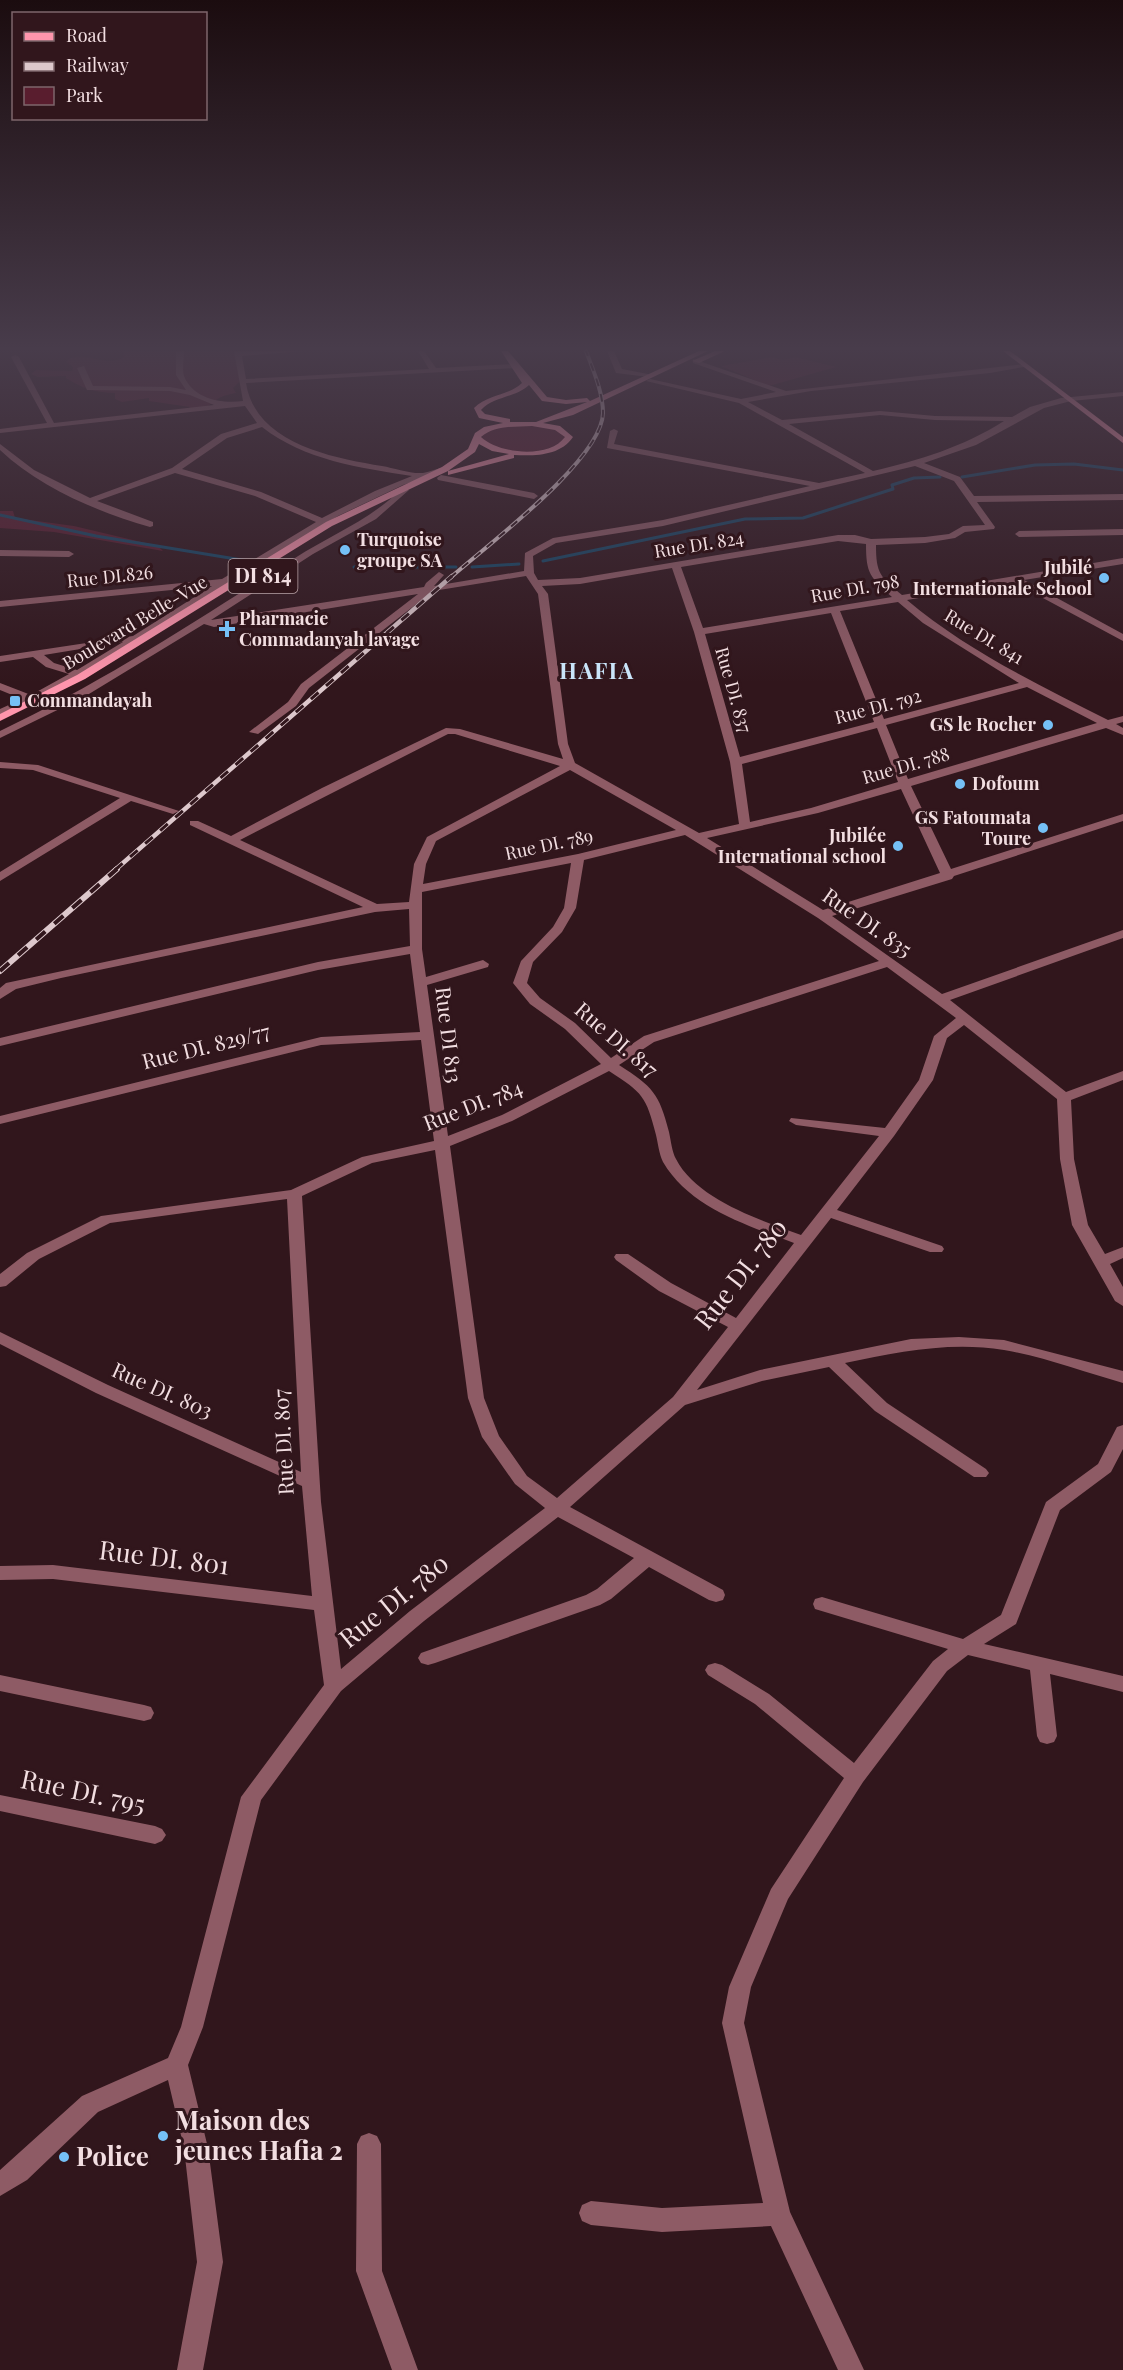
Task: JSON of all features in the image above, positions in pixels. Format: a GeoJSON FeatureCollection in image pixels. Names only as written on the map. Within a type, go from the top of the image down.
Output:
{"type":"FeatureCollection","features":[{"type":"Feature","properties":{"kind":"main road","name":"Boulevard Belle-Vue"},"geometry":{"type":"LineString","coordinates":[[0,718],[81,677],[329,524],[443,474],[458,462]]}},
{"type":"Feature","properties":{"kind":"main road","name":"Boulevard Belle-Vue"},"geometry":{"type":"LineString","coordinates":[[0,729],[93,681],[405,490],[443,474],[488,462]]}},
{"type":"Feature","properties":{"kind":"street"},"geometry":{"type":"LineString","coordinates":[[17,462],[91,500],[150,525]]}},
{"type":"Feature","properties":{"kind":"street"},"geometry":{"type":"LineString","coordinates":[[91,500],[175,470],[187,462]]}},
{"type":"Feature","properties":{"kind":"street"},"geometry":{"type":"LineString","coordinates":[[355,462],[421,475]]}},
{"type":"Feature","properties":{"kind":"street"},"geometry":{"type":"LineString","coordinates":[[695,462],[822,485]]}},
{"type":"Feature","properties":{"kind":"street"},"geometry":{"type":"LineString","coordinates":[[850,462],[873,474]]}},
{"type":"Feature","properties":{"kind":"street"},"geometry":{"type":"LineString","coordinates":[[570,765],[563,744],[543,594],[529,573],[528,555],[536,548],[553,541],[663,523],[921,462]]}},
{"type":"Feature","properties":{"kind":"street"},"geometry":{"type":"LineString","coordinates":[[916,463],[957,479],[973,499],[1123,497]]}},
{"type":"Feature","properties":{"kind":"street"},"geometry":{"type":"LineString","coordinates":[[175,470],[258,494],[321,521]]}},
{"type":"Feature","properties":{"kind":"street"},"geometry":{"type":"LineString","coordinates":[[443,474],[534,496]]}},
{"type":"Feature","properties":{"kind":"street","name":"Boulevard Belle-Vue"},"geometry":{"type":"LineString","coordinates":[[0,713],[142,636],[222,582],[321,521],[421,475],[443,474]]}},
{"type":"Feature","properties":{"kind":"street","name":"Boulevard Belle-Vue"},"geometry":{"type":"LineString","coordinates":[[0,735],[74,699],[336,535],[393,504],[405,490]]}},
{"type":"Feature","properties":{"kind":"street","name":"Rue DI. 824"},"geometry":{"type":"LineString","coordinates":[[537,584],[580,581],[837,538],[868,541],[925,540],[952,536],[963,529],[991,527],[973,499]]}},
{"type":"Feature","properties":{"kind":"street"},"geometry":{"type":"LineString","coordinates":[[1019,534],[1123,532]]}},
{"type":"Feature","properties":{"kind":"street","name":"Rue DI. 841"},"geometry":{"type":"LineString","coordinates":[[868,541],[873,573],[896,598],[926,621],[1028,684],[1123,732]]}},
{"type":"Feature","properties":{"kind":"street"},"geometry":{"type":"LineString","coordinates":[[0,553],[69,554]]}},
{"type":"Feature","properties":{"kind":"street","name":"Rue DI. 798"},"geometry":{"type":"LineString","coordinates":[[699,632],[1123,561]]}},
{"type":"Feature","properties":{"kind":"street","name":"Rue DI. 837"},"geometry":{"type":"LineString","coordinates":[[676,566],[699,632],[736,762],[745,826]]}},
{"type":"Feature","properties":{"kind":"street"},"geometry":{"type":"LineString","coordinates":[[202,621],[214,624],[529,573]]}},
{"type":"Feature","properties":{"kind":"street"},"geometry":{"type":"LineString","coordinates":[[254,732],[292,704],[305,686],[429,590],[429,585],[439,575]]}},
{"type":"Feature","properties":{"kind":"street"},"geometry":{"type":"LineString","coordinates":[[1014,579],[1123,638]]}},
{"type":"Feature","properties":{"kind":"street","name":"Rue DI.826"},"geometry":{"type":"LineString","coordinates":[[0,604],[222,582]]}},
{"type":"Feature","properties":{"kind":"street"},"geometry":{"type":"LineString","coordinates":[[835,610],[905,785],[948,876]]}},
{"type":"Feature","properties":{"kind":"street"},"geometry":{"type":"LineString","coordinates":[[0,658],[142,636]]}},
{"type":"Feature","properties":{"kind":"street"},"geometry":{"type":"LineString","coordinates":[[35,653],[50,665],[76,673]]}},
{"type":"Feature","properties":{"kind":"street","name":"Rue DI. 792"},"geometry":{"type":"LineString","coordinates":[[736,762],[1028,684]]}},
{"type":"Feature","properties":{"kind":"street"},"geometry":{"type":"LineString","coordinates":[[0,686],[30,698]]}},
{"type":"Feature","properties":{"kind":"street","name":"Rue DI. 788"},"geometry":{"type":"LineString","coordinates":[[692,834],[745,826],[814,811],[1123,719]]}},
{"type":"Feature","properties":{"kind":"street","name":"Rue DI. 835"},"geometry":{"type":"LineString","coordinates":[[230,841],[446,731],[456,731],[570,765],[692,834],[822,915],[940,999],[1064,1098]]}},
{"type":"Feature","properties":{"kind":"street"},"geometry":{"type":"LineString","coordinates":[[0,765],[34,767],[173,811]]}},
{"type":"Feature","properties":{"kind":"street","name":"Rue DI 813"},"geometry":{"type":"LineString","coordinates":[[570,765],[431,839],[424,849],[420,864],[416,905],[416,949],[476,1398],[491,1437],[521,1480],[557,1508],[716,1595]]}},
{"type":"Feature","properties":{"kind":"street"},"geometry":{"type":"LineString","coordinates":[[0,877],[130,797]]}},
{"type":"Feature","properties":{"kind":"street"},"geometry":{"type":"LineString","coordinates":[[822,915],[948,876],[1123,817]]}},
{"type":"Feature","properties":{"kind":"street"},"geometry":{"type":"LineString","coordinates":[[194,823],[375,908]]}},
{"type":"Feature","properties":{"kind":"street","name":"Rue DI. 789"},"geometry":{"type":"LineString","coordinates":[[418,889],[692,834]]}},
{"type":"Feature","properties":{"kind":"street","name":"Rue DI. 817"},"geometry":{"type":"LineString","coordinates":[[578,858],[570,908],[558,929],[527,961],[520,983],[535,1001],[570,1026],[610,1065],[643,1087],[655,1104],[669,1160],[691,1187],[737,1216],[803,1241]]}},
{"type":"Feature","properties":{"kind":"street"},"geometry":{"type":"LineString","coordinates":[[0,995],[11,986],[21,983],[375,908],[416,905]]}},
{"type":"Feature","properties":{"kind":"street"},"geometry":{"type":"LineString","coordinates":[[940,999],[1123,934]]}},
{"type":"Feature","properties":{"kind":"street"},"geometry":{"type":"LineString","coordinates":[[0,1042],[318,966],[416,949]]}},
{"type":"Feature","properties":{"kind":"street","name":"Rue DI. 784"},"geometry":{"type":"LineString","coordinates":[[0,1282],[33,1256],[106,1219],[294,1194],[367,1160],[442,1144],[507,1118],[610,1065],[649,1040],[887,963]]}},
{"type":"Feature","properties":{"kind":"street"},"geometry":{"type":"LineString","coordinates":[[420,983],[483,964]]}},
{"type":"Feature","properties":{"kind":"street","name":"Rue DI. 780"},"geometry":{"type":"LineString","coordinates":[[176,2065],[192,2027],[251,1797],[334,1686],[417,1616],[557,1508],[679,1401],[889,1133],[927,1080],[941,1036],[963,1018]]}},
{"type":"Feature","properties":{"kind":"street","name":"Rue DI. 829/77"},"geometry":{"type":"LineString","coordinates":[[0,1120],[321,1041],[426,1036]]}},
{"type":"Feature","properties":{"kind":"street"},"geometry":{"type":"LineString","coordinates":[[1123,1075],[1064,1098],[1066,1159],[1080,1225],[1123,1301]]}},
{"type":"Feature","properties":{"kind":"street"},"geometry":{"type":"LineString","coordinates":[[796,1121],[889,1133]]}},
{"type":"Feature","properties":{"kind":"street","name":"Rue DI. 807"},"geometry":{"type":"LineString","coordinates":[[294,1194],[308,1482],[321,1604],[334,1686]]}},
{"type":"Feature","properties":{"kind":"street"},"geometry":{"type":"LineString","coordinates":[[826,1211],[936,1249]]}},
{"type":"Feature","properties":{"kind":"street"},"geometry":{"type":"LineString","coordinates":[[1101,1262],[1123,1252]]}},
{"type":"Feature","properties":{"kind":"street"},"geometry":{"type":"LineString","coordinates":[[622,1257],[665,1287],[737,1325]]}},
{"type":"Feature","properties":{"kind":"street","name":"Rue DI. 803"},"geometry":{"type":"LineString","coordinates":[[0,1337],[102,1389],[308,1482]]}},
{"type":"Feature","properties":{"kind":"street"},"geometry":{"type":"LineString","coordinates":[[679,1401],[760,1376],[911,1344],[959,1342],[1004,1345],[1123,1377]]}},
{"type":"Feature","properties":{"kind":"street"},"geometry":{"type":"LineString","coordinates":[[832,1361],[881,1407],[980,1473]]}},
{"type":"Feature","properties":{"kind":"street"},"geometry":{"type":"LineString","coordinates":[[851,2370],[778,2214],[733,2023],[740,1987],[779,1895],[856,1776],[940,1666],[965,1647],[1010,1619],[1052,1506],[1105,1468],[1123,1431]]}},
{"type":"Feature","properties":{"kind":"street"},"geometry":{"type":"LineString","coordinates":[[428,1658],[604,1594],[648,1557]]}},
{"type":"Feature","properties":{"kind":"street","name":"Rue DI. 801"},"geometry":{"type":"LineString","coordinates":[[0,1573],[53,1572],[321,1604]]}},
{"type":"Feature","properties":{"kind":"street"},"geometry":{"type":"LineString","coordinates":[[822,1604],[965,1647],[1123,1684]]}},
{"type":"Feature","properties":{"kind":"street"},"geometry":{"type":"LineString","coordinates":[[1039,1664],[1047,1736]]}},
{"type":"Feature","properties":{"kind":"street"},"geometry":{"type":"LineString","coordinates":[[715,1670],[762,1699],[856,1776]]}},
{"type":"Feature","properties":{"kind":"street"},"geometry":{"type":"LineString","coordinates":[[0,1683],[144,1713]]}},
{"type":"Feature","properties":{"kind":"street","name":"Rue DI. 795"},"geometry":{"type":"LineString","coordinates":[[0,1803],[155,1835]]}},
{"type":"Feature","properties":{"kind":"street"},"geometry":{"type":"LineString","coordinates":[[0,2184],[18,2172],[90,2104],[176,2065],[196,2148],[210,2262],[190,2370]]}},
{"type":"Feature","properties":{"kind":"street"},"geometry":{"type":"LineString","coordinates":[[369,2144],[369,2271],[405,2370]]}},
{"type":"Feature","properties":{"kind":"street"},"geometry":{"type":"LineString","coordinates":[[591,2213],[662,2220],[778,2214]]}},
{"type":"Feature","properties":{"kind":"green space"},"geometry":{"type":"Polygon","coordinates":[[[0,511],[13,511],[15,518],[74,526],[158,546],[163,551],[54,532],[0,528],[0,511]]]}},
{"type":"Feature","properties":{"kind":"waterway"},"geometry":{"type":"LineString","coordinates":[[962,477],[1035,465],[1074,464],[1123,470]]}},
{"type":"Feature","properties":{"kind":"waterway"},"geometry":{"type":"LineString","coordinates":[[543,561],[745,519],[803,518],[893,489],[892,485],[914,478],[940,477]]}},
{"type":"Feature","properties":{"kind":"waterway"},"geometry":{"type":"LineString","coordinates":[[0,515],[96,536],[248,561]]}},
{"type":"Feature","properties":{"kind":"waterway"},"geometry":{"type":"LineString","coordinates":[[472,567],[519,564]]}},
{"type":"Feature","properties":{"kind":"waterway"},"geometry":{"type":"LineString","coordinates":[[354,567],[456,567]]}},
{"type":"Feature","properties":{"kind":"railway"},"geometry":{"type":"LineString","coordinates":[[450,578],[540,501],[577,462]]}},
{"type":"Feature","properties":{"kind":"railway"},"geometry":{"type":"LineString","coordinates":[[115,870],[452,576]]}},
{"type":"Feature","properties":{"kind":"railway"},"geometry":{"type":"LineString","coordinates":[[0,971],[117,869]]}},
{"type":"Feature","properties":{"kind":"place","name":"Turquoise groupe SA"},"geometry":{"type":"Point","coordinates":[345,550]}},
{"type":"Feature","properties":{"kind":"place","name":"Jubilé Internationale School"},"geometry":{"type":"Point","coordinates":[1104,578]}},
{"type":"Feature","properties":{"kind":"place","name":"Pharmacie Commadanyah lavage"},"geometry":{"type":"Point","coordinates":[227,629]}},
{"type":"Feature","properties":{"kind":"place","name":"Commandayah"},"geometry":{"type":"Point","coordinates":[15,701]}},
{"type":"Feature","properties":{"kind":"place","name":"GS le Rocher"},"geometry":{"type":"Point","coordinates":[1048,725]}},
{"type":"Feature","properties":{"kind":"place","name":"Dofoum"},"geometry":{"type":"Point","coordinates":[960,784]}},
{"type":"Feature","properties":{"kind":"place","name":"GS Fatoumata Toure"},"geometry":{"type":"Point","coordinates":[1043,828]}},
{"type":"Feature","properties":{"kind":"place","name":"Jubilée International school"},"geometry":{"type":"Point","coordinates":[898,846]}},
{"type":"Feature","properties":{"kind":"place","name":"Maison des jeunes Hafia 2"},"geometry":{"type":"Point","coordinates":[163,2136]}},
{"type":"Feature","properties":{"kind":"place","name":"Police"},"geometry":{"type":"Point","coordinates":[64,2157]}},
{"type":"Feature","properties":{"kind":"district","name":"HAFIA"},"geometry":{"type":"Point","coordinates":[597,671]}}]}
